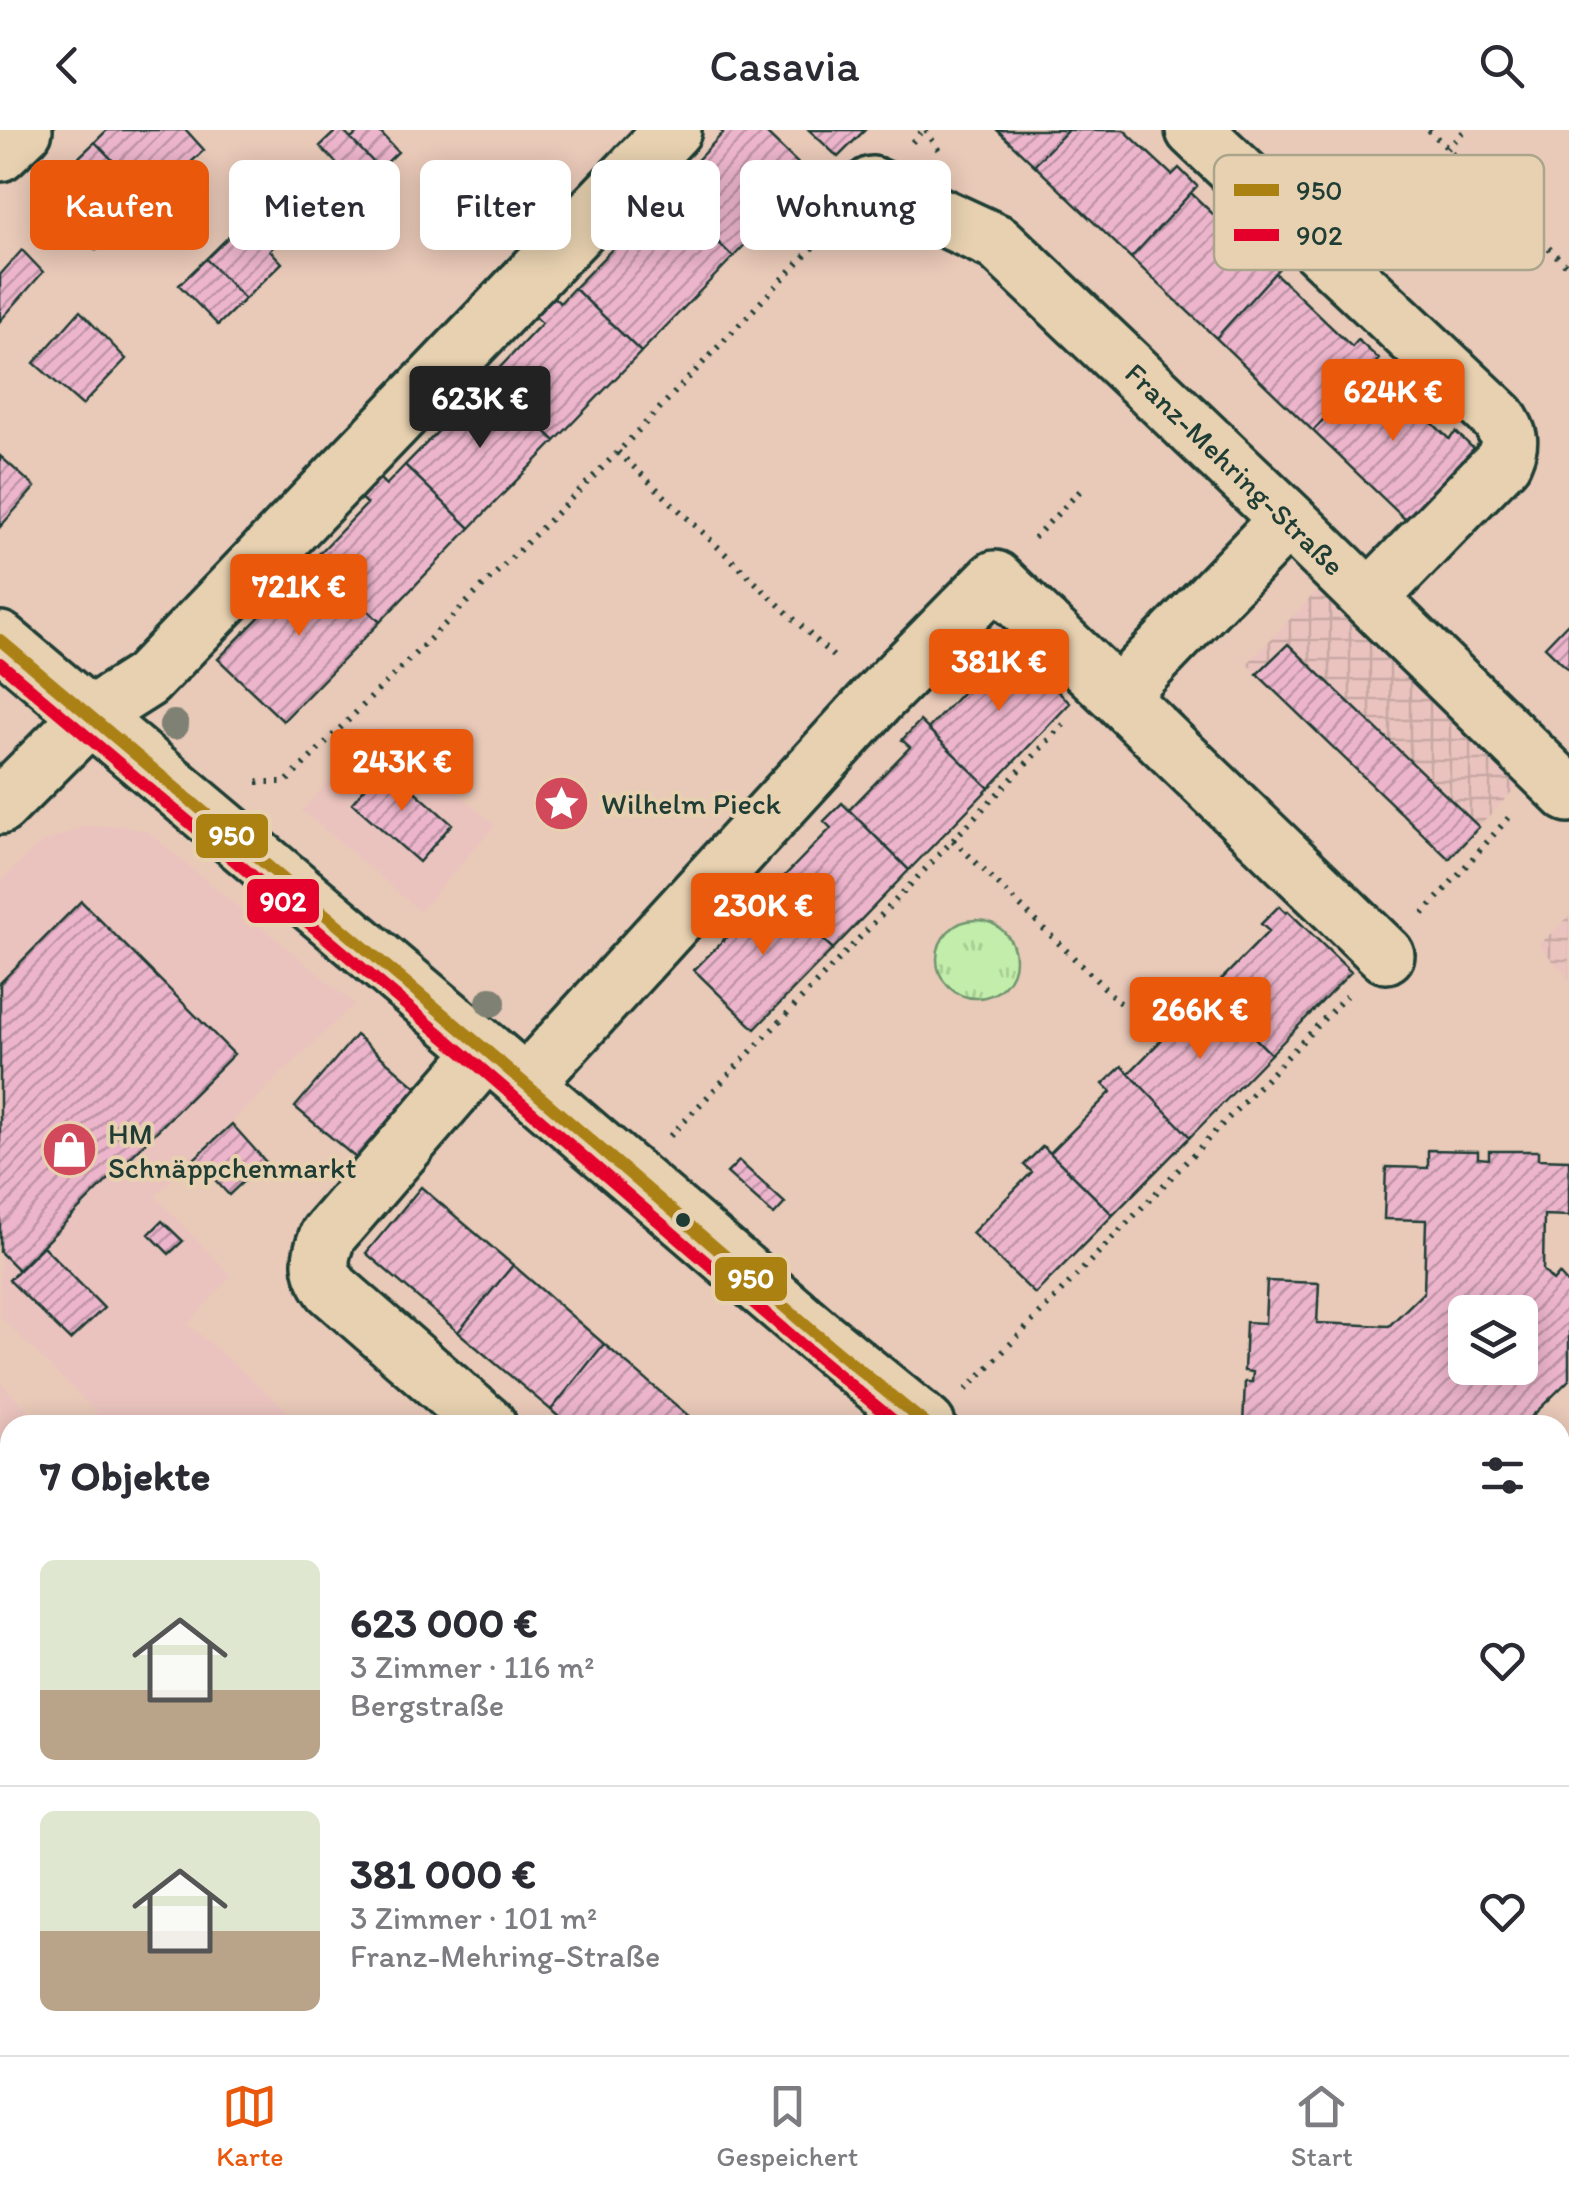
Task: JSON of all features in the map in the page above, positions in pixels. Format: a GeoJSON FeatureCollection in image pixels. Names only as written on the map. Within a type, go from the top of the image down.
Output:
{"type":"FeatureCollection","features":[{"type":"Feature","properties":{"kind":"street"},"geometry":{"type":"LineString","coordinates":[[0,153],[24,130]]}},
{"type":"Feature","properties":{"kind":"street"},"geometry":{"type":"LineString","coordinates":[[0,806],[91,715],[146,680],[674,130]]}},
{"type":"Feature","properties":{"kind":"street"},"geometry":{"type":"LineString","coordinates":[[1194,130],[1220,155]]}},
{"type":"Feature","properties":{"kind":"street","name":"Franz-Mehring-Straße"},"geometry":{"type":"LineString","coordinates":[[951,221],[998,243],[1559,783]]}},
{"type":"Feature","properties":{"kind":"street"},"geometry":{"type":"LineString","coordinates":[[1342,270],[1499,418],[1509,435],[1510,447],[1503,462],[1370,598]]}},
{"type":"Feature","properties":{"kind":"street"},"geometry":{"type":"LineString","coordinates":[[1111,689],[1288,519]]}},
{"type":"Feature","properties":{"kind":"street"},"geometry":{"type":"LineString","coordinates":[[476,1415],[332,1290],[322,1274],[320,1256],[328,1236],[506,1067],[995,579],[1386,955]]}},
{"type":"Feature","properties":{"kind":"street"},"geometry":{"type":"LineString","coordinates":[[0,640],[817,1335],[943,1411]]}},
{"type":"Feature","properties":{"kind":"path"},"geometry":{"type":"LineString","coordinates":[[895,160],[923,130]]}},
{"type":"Feature","properties":{"kind":"path"},"geometry":{"type":"LineString","coordinates":[[1429,130],[1453,155]]}},
{"type":"Feature","properties":{"kind":"path"},"geometry":{"type":"LineString","coordinates":[[1447,149],[1465,130]]}},
{"type":"Feature","properties":{"kind":"path"},"geometry":{"type":"LineString","coordinates":[[1544,244],[1569,268]]}},
{"type":"Feature","properties":{"kind":"path"},"geometry":{"type":"LineString","coordinates":[[212,818],[245,781],[286,782],[618,452],[810,250]]}},
{"type":"Feature","properties":{"kind":"path"},"geometry":{"type":"LineString","coordinates":[[618,452],[878,699]]}},
{"type":"Feature","properties":{"kind":"path"},"geometry":{"type":"LineString","coordinates":[[995,579],[1082,488]]}},
{"type":"Feature","properties":{"kind":"path"},"geometry":{"type":"LineString","coordinates":[[632,1176],[953,840],[1111,689]]}},
{"type":"Feature","properties":{"kind":"path"},"geometry":{"type":"LineString","coordinates":[[943,1411],[1386,955],[1559,783]]}},
{"type":"Feature","properties":{"kind":"path"},"geometry":{"type":"LineString","coordinates":[[953,840],[1120,1004]]}},
{"type":"Feature","properties":{"kind":"shaded area"},"geometry":{"type":"Polygon","coordinates":[[[1319,589],[1520,783],[1449,859],[1247,664],[1319,589]]]}},
{"type":"Feature","properties":{"kind":"shaded area"},"geometry":{"type":"Polygon","coordinates":[[[380,728],[495,825],[420,911],[302,810],[380,728]]]}},
{"type":"Feature","properties":{"kind":"shaded area"},"geometry":{"type":"Polygon","coordinates":[[[86,826],[147,831],[354,1004],[155,1196],[231,1276],[188,1324],[293,1415],[95,1415],[0,1316],[0,881],[41,843],[86,826]]]}},
{"type":"Feature","properties":{"kind":"shaded area"},"geometry":{"type":"Polygon","coordinates":[[[1569,916],[1569,979],[1539,945],[1569,916]]]}},
{"type":"Feature","properties":{"kind":"shaded area"},"geometry":{"type":"Polygon","coordinates":[[[0,1382],[32,1415],[0,1415],[0,1382]]]}},
{"type":"Feature","properties":{"kind":"green space"},"geometry":{"type":"Polygon","coordinates":[[[976,920],[991,923],[1003,932],[1012,944],[1012,974],[1003,986],[991,995],[976,998],[961,995],[949,986],[940,974],[937,959],[940,944],[949,932],[961,923],[976,920]]]}},
{"type":"Feature","properties":{"kind":"building"},"geometry":{"type":"Polygon","coordinates":[[[107,130],[186,130],[204,150],[194,160],[112,160],[95,142],[107,130]]]}},
{"type":"Feature","properties":{"kind":"building"},"geometry":{"type":"Polygon","coordinates":[[[342,130],[371,160],[333,160],[320,146],[342,130]]]}},
{"type":"Feature","properties":{"kind":"building"},"geometry":{"type":"Polygon","coordinates":[[[361,130],[378,130],[398,152],[390,160],[371,160],[351,139],[361,130]]]}},
{"type":"Feature","properties":{"kind":"building"},"geometry":{"type":"Polygon","coordinates":[[[720,130],[763,130],[794,160],[740,160],[740,250],[733,257],[720,244],[720,160],[697,160],[723,133],[720,130]]]}},
{"type":"Feature","properties":{"kind":"building"},"geometry":{"type":"Polygon","coordinates":[[[809,130],[865,130],[838,157],[809,130]]]}},
{"type":"Feature","properties":{"kind":"building"},"geometry":{"type":"Polygon","coordinates":[[[997,130],[1068,130],[1034,165],[997,130]]]}},
{"type":"Feature","properties":{"kind":"building"},"geometry":{"type":"Polygon","coordinates":[[[1068,130],[1124,130],[1172,175],[1179,168],[1197,186],[1131,258],[1034,165],[1068,130]]]}},
{"type":"Feature","properties":{"kind":"building"},"geometry":{"type":"Polygon","coordinates":[[[95,142],[112,160],[76,160],[95,142]]]}},
{"type":"Feature","properties":{"kind":"building"},"geometry":{"type":"Polygon","coordinates":[[[1191,193],[1214,215],[1214,270],[1277,270],[1216,338],[1131,258],[1191,193]]]}},
{"type":"Feature","properties":{"kind":"building"},"geometry":{"type":"Polygon","coordinates":[[[229,236],[229,250],[270,250],[282,263],[245,299],[206,259],[229,236]]]}},
{"type":"Feature","properties":{"kind":"building"},"geometry":{"type":"Polygon","coordinates":[[[720,244],[733,257],[641,352],[574,288],[611,250],[720,250],[720,244]]]}},
{"type":"Feature","properties":{"kind":"building"},"geometry":{"type":"Polygon","coordinates":[[[22,250],[43,272],[0,321],[0,275],[22,250]]]}},
{"type":"Feature","properties":{"kind":"building"},"geometry":{"type":"Polygon","coordinates":[[[206,259],[245,299],[218,325],[179,285],[206,259]]]}},
{"type":"Feature","properties":{"kind":"building"},"geometry":{"type":"Polygon","coordinates":[[[1275,273],[1352,347],[1358,340],[1379,359],[1313,431],[1216,338],[1275,273]]]}},
{"type":"Feature","properties":{"kind":"building"},"geometry":{"type":"Polygon","coordinates":[[[574,288],[641,352],[555,441],[490,378],[542,323],[533,315],[552,296],[560,303],[574,288]]]}},
{"type":"Feature","properties":{"kind":"building"},"geometry":{"type":"Polygon","coordinates":[[[80,311],[126,359],[82,405],[34,363],[80,311]]]}},
{"type":"Feature","properties":{"kind":"building"},"geometry":{"type":"Polygon","coordinates":[[[1372,365],[1449,439],[1456,432],[1474,449],[1470,459],[1409,523],[1313,431],[1372,365]]]}},
{"type":"Feature","properties":{"kind":"building"},"geometry":{"type":"Polygon","coordinates":[[[490,378],[555,441],[470,528],[405,465],[460,409],[451,401],[470,381],[479,390],[490,378]]]}},
{"type":"Feature","properties":{"kind":"building"},"geometry":{"type":"Polygon","coordinates":[[[0,456],[35,487],[0,527],[0,456]]]}},
{"type":"Feature","properties":{"kind":"building"},"geometry":{"type":"Polygon","coordinates":[[[405,465],[470,528],[380,622],[314,559],[367,504],[359,497],[378,477],[386,485],[405,465]]]}},
{"type":"Feature","properties":{"kind":"building"},"geometry":{"type":"Polygon","coordinates":[[[314,559],[380,622],[283,721],[218,659],[276,600],[268,593],[287,573],[294,580],[314,559]]]}},
{"type":"Feature","properties":{"kind":"building"},"geometry":{"type":"Polygon","coordinates":[[[1569,622],[1569,670],[1545,647],[1569,622]]]}},
{"type":"Feature","properties":{"kind":"building"},"geometry":{"type":"Polygon","coordinates":[[[998,640],[1005,647],[1008,644],[1070,703],[989,788],[928,729],[988,665],[981,658],[998,640]]]}},
{"type":"Feature","properties":{"kind":"building"},"geometry":{"type":"Polygon","coordinates":[[[1288,644],[1479,827],[1449,859],[1257,674],[1288,644]]]}},
{"type":"Feature","properties":{"kind":"building"},"geometry":{"type":"Polygon","coordinates":[[[920,721],[989,788],[909,870],[849,810],[910,747],[902,740],[920,721]]]}},
{"type":"Feature","properties":{"kind":"building"},"geometry":{"type":"Polygon","coordinates":[[[385,765],[452,824],[419,862],[352,803],[385,765]]]}},
{"type":"Feature","properties":{"kind":"building"},"geometry":{"type":"Polygon","coordinates":[[[842,803],[909,870],[833,949],[771,890],[831,828],[824,821],[842,803]]]}},
{"type":"Feature","properties":{"kind":"building"},"geometry":{"type":"Polygon","coordinates":[[[764,883],[833,949],[755,1029],[694,970],[753,910],[745,902],[764,883]]]}},
{"type":"Feature","properties":{"kind":"building","name":"HM Schnäppchenmarkt"},"geometry":{"type":"Polygon","coordinates":[[[81,901],[234,1054],[18,1270],[0,1252],[0,983],[81,901]]]}},
{"type":"Feature","properties":{"kind":"building"},"geometry":{"type":"Polygon","coordinates":[[[1279,906],[1351,972],[1271,1054],[1209,992],[1269,931],[1261,924],[1279,906]]]}},
{"type":"Feature","properties":{"kind":"building"},"geometry":{"type":"Polygon","coordinates":[[[1202,985],[1271,1054],[1190,1137],[1129,1073],[1190,1011],[1183,1004],[1202,985]]]}},
{"type":"Feature","properties":{"kind":"building"},"geometry":{"type":"Polygon","coordinates":[[[356,1035],[417,1088],[357,1159],[295,1107],[356,1035]]]}},
{"type":"Feature","properties":{"kind":"building"},"geometry":{"type":"Polygon","coordinates":[[[1122,1066],[1190,1137],[1113,1215],[1050,1153],[1111,1092],[1103,1084],[1122,1066]]]}},
{"type":"Feature","properties":{"kind":"building"},"geometry":{"type":"Polygon","coordinates":[[[232,1124],[265,1161],[229,1195],[195,1158],[232,1124]]]}},
{"type":"Feature","properties":{"kind":"building"},"geometry":{"type":"Polygon","coordinates":[[[1043,1146],[1113,1215],[1035,1294],[972,1233],[1032,1172],[1024,1165],[1043,1146]]]}},
{"type":"Feature","properties":{"kind":"building"},"geometry":{"type":"Polygon","coordinates":[[[1428,1150],[1478,1151],[1478,1158],[1489,1159],[1489,1151],[1538,1151],[1538,1159],[1569,1160],[1569,1216],[1544,1215],[1543,1270],[1553,1281],[1559,1274],[1569,1285],[1569,1380],[1533,1415],[1243,1415],[1245,1382],[1252,1382],[1253,1372],[1244,1371],[1246,1322],[1265,1323],[1267,1281],[1319,1283],[1317,1323],[1389,1326],[1424,1292],[1426,1220],[1384,1219],[1386,1167],[1428,1168],[1428,1150]]]}},
{"type":"Feature","properties":{"kind":"building"},"geometry":{"type":"Polygon","coordinates":[[[739,1161],[785,1203],[774,1215],[727,1173],[739,1161]]]}},
{"type":"Feature","properties":{"kind":"building"},"geometry":{"type":"Polygon","coordinates":[[[421,1187],[513,1265],[458,1332],[366,1253],[421,1187]]]}},
{"type":"Feature","properties":{"kind":"building"},"geometry":{"type":"Polygon","coordinates":[[[162,1221],[183,1241],[169,1254],[149,1234],[162,1221]]]}},
{"type":"Feature","properties":{"kind":"building"},"geometry":{"type":"Polygon","coordinates":[[[43,1246],[104,1308],[70,1340],[9,1280],[43,1246]]]}},
{"type":"Feature","properties":{"kind":"building"},"geometry":{"type":"Polygon","coordinates":[[[513,1265],[604,1344],[551,1410],[458,1332],[513,1265]]]}},
{"type":"Feature","properties":{"kind":"building"},"geometry":{"type":"Polygon","coordinates":[[[604,1344],[688,1415],[557,1415],[551,1410],[604,1344]]]}},
{"type":"Feature","properties":{"kind":"transit line","name":"950"},"geometry":{"type":"LineString","coordinates":[[0,640],[915,1415]]}},
{"type":"Feature","properties":{"kind":"transit line","name":"902"},"geometry":{"type":"LineString","coordinates":[[0,663],[887,1415]]}},
{"type":"Feature","properties":{"kind":"place","name":"Wilhelm Pieck"},"geometry":{"type":"Point","coordinates":[562,803]}},
{"type":"Feature","properties":{"kind":"place","name":"HM Schnäppchenmarkt"},"geometry":{"type":"Point","coordinates":[69,1150]}}]}
